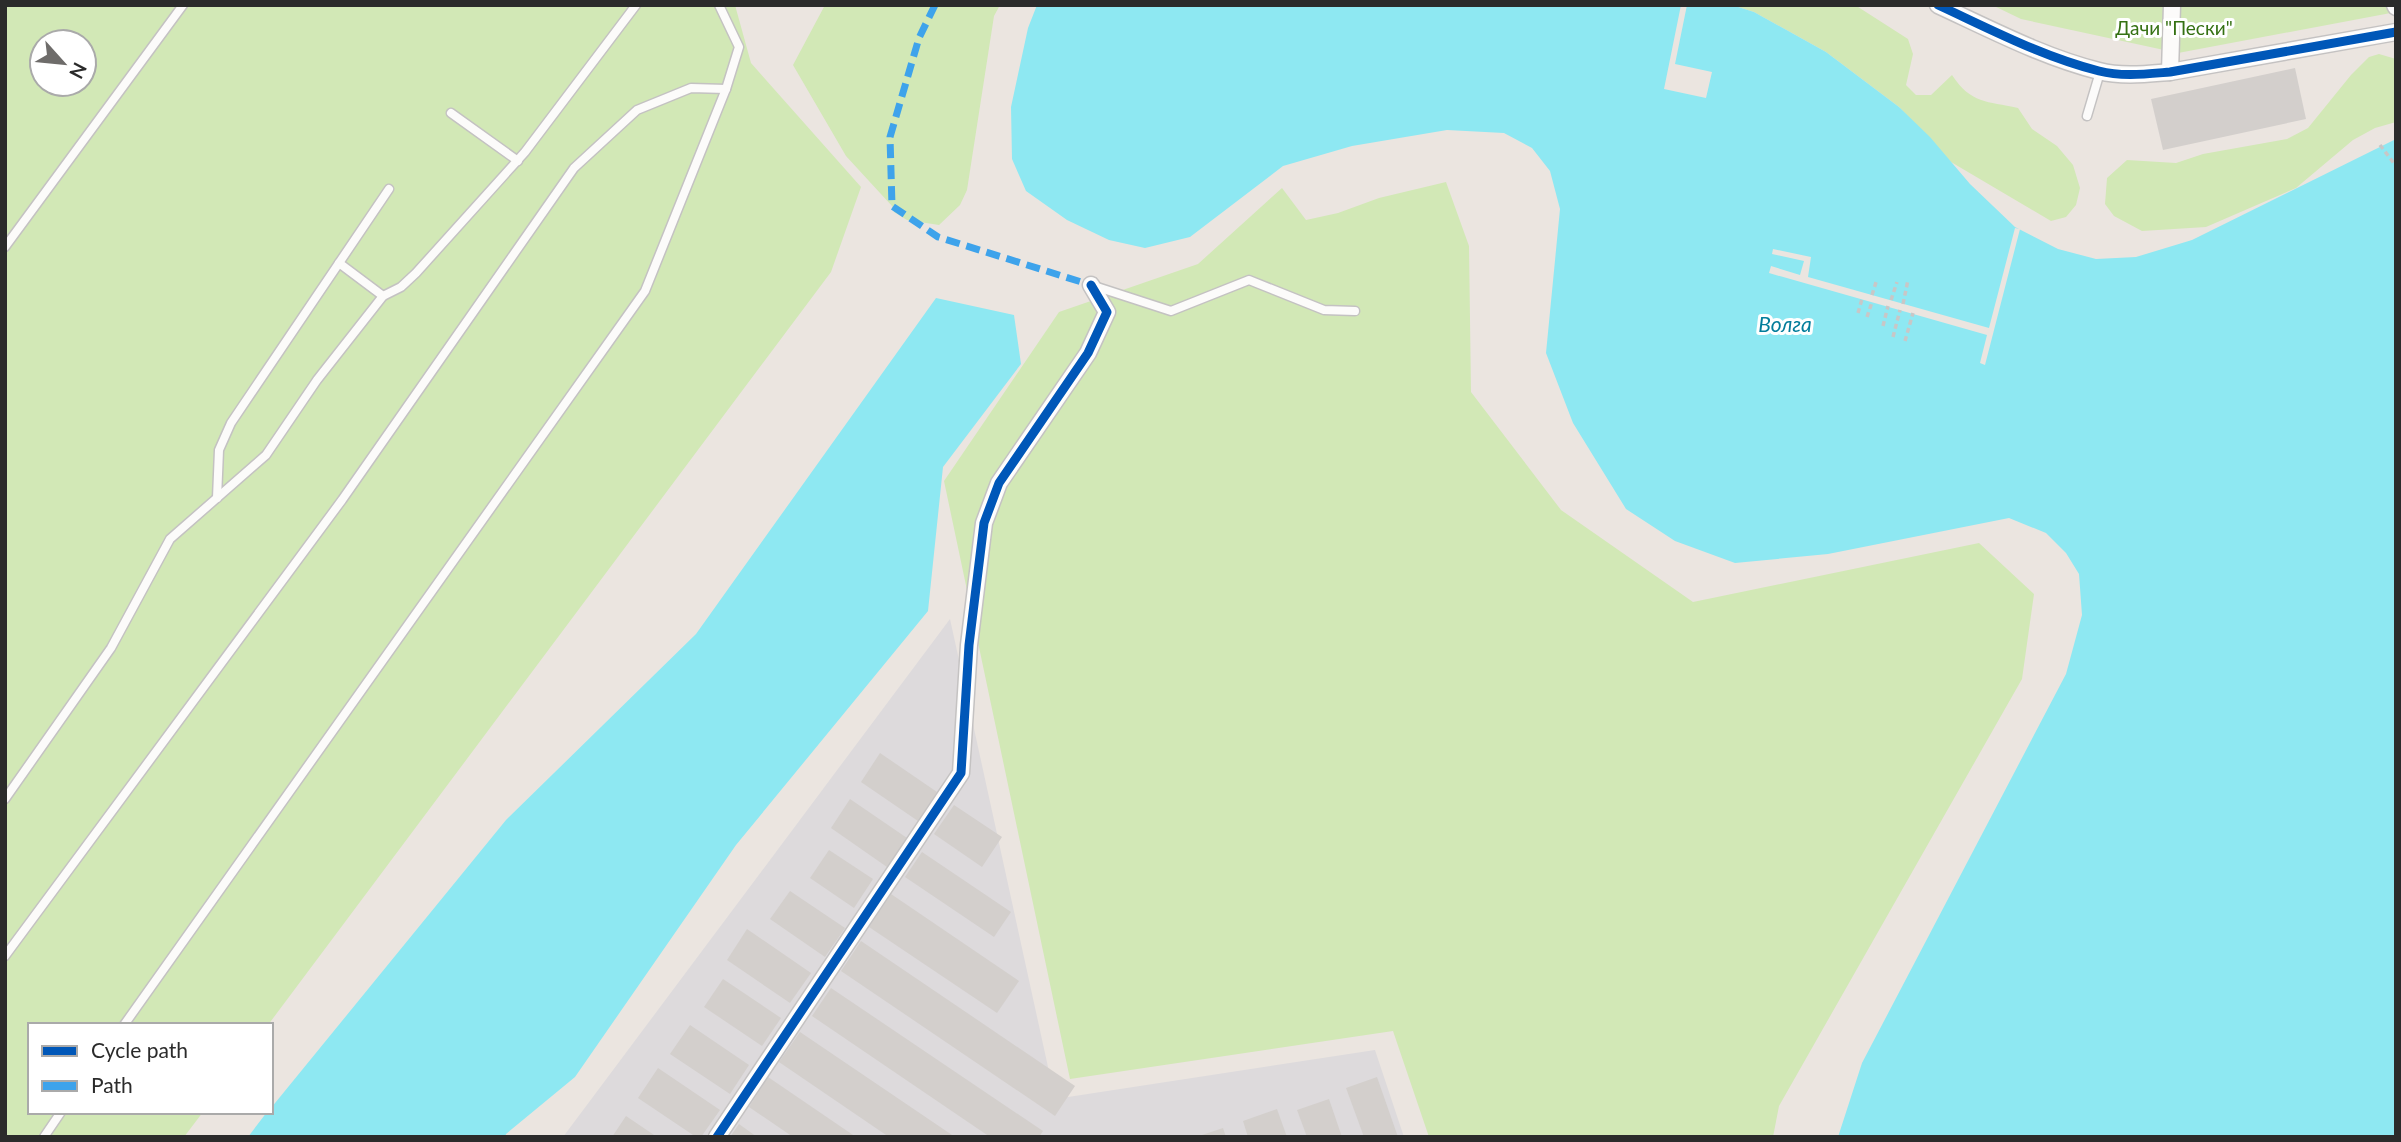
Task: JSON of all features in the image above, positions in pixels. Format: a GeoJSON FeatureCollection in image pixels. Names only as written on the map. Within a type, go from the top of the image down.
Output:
{"type":"FeatureCollection","features":[{"type":"Feature","properties":{"kind":"street"},"geometry":{"type":"LineString","coordinates":[[1938,5],[2026,46],[2100,72],[2133,75],[2170,72],[2396,32]]}},
{"type":"Feature","properties":{"kind":"street"},"geometry":{"type":"LineString","coordinates":[[2170,72],[2172,5]]}},
{"type":"Feature","properties":{"kind":"street"},"geometry":{"type":"LineString","coordinates":[[717,1137],[961,773],[970,645],[984,523],[999,483],[1088,353],[1107,312],[1091,285]]}},
{"type":"Feature","properties":{"kind":"lane"},"geometry":{"type":"LineString","coordinates":[[5,247],[183,5]]}},
{"type":"Feature","properties":{"kind":"lane"},"geometry":{"type":"LineString","coordinates":[[5,799],[111,648],[170,539],[266,455],[317,380],[383,296],[401,287],[416,273],[518,160],[636,5]]}},
{"type":"Feature","properties":{"kind":"lane"},"geometry":{"type":"LineString","coordinates":[[125,1023],[645,291],[726,89],[739,47],[719,5]]}},
{"type":"Feature","properties":{"kind":"lane"},"geometry":{"type":"LineString","coordinates":[[2087,116],[2100,72]]}},
{"type":"Feature","properties":{"kind":"lane"},"geometry":{"type":"LineString","coordinates":[[5,956],[342,500],[574,168],[638,110],[691,88],[726,89]]}},
{"type":"Feature","properties":{"kind":"lane"},"geometry":{"type":"LineString","coordinates":[[451,113],[518,160]]}},
{"type":"Feature","properties":{"kind":"lane"},"geometry":{"type":"LineString","coordinates":[[216,498],[219,450],[231,423],[389,189]]}},
{"type":"Feature","properties":{"kind":"lane"},"geometry":{"type":"LineString","coordinates":[[339,263],[383,296]]}},
{"type":"Feature","properties":{"kind":"lane"},"geometry":{"type":"LineString","coordinates":[[1091,285],[1171,310],[1249,280],[1324,310],[1355,311]]}},
{"type":"Feature","properties":{"kind":"lane"},"geometry":{"type":"LineString","coordinates":[[44,1137],[60,1114]]}},
{"type":"Feature","properties":{"kind":"path"},"geometry":{"type":"LineString","coordinates":[[2380,145],[2396,166]]}},
{"type":"Feature","properties":{"kind":"path"},"geometry":{"type":"LineString","coordinates":[[1872,295],[1877,279]]}},
{"type":"Feature","properties":{"kind":"path"},"geometry":{"type":"LineString","coordinates":[[1903,304],[1908,280]]}},
{"type":"Feature","properties":{"kind":"path"},"geometry":{"type":"LineString","coordinates":[[1891,300],[1897,282]]}},
{"type":"Feature","properties":{"kind":"path"},"geometry":{"type":"LineString","coordinates":[[1857,313],[1862,299]]}},
{"type":"Feature","properties":{"kind":"path"},"geometry":{"type":"LineString","coordinates":[[1867,317],[1872,302]]}},
{"type":"Feature","properties":{"kind":"path"},"geometry":{"type":"LineString","coordinates":[[1883,326],[1888,306]]}},
{"type":"Feature","properties":{"kind":"path"},"geometry":{"type":"LineString","coordinates":[[1893,337],[1900,310]]}},
{"type":"Feature","properties":{"kind":"path"},"geometry":{"type":"LineString","coordinates":[[1905,341],[1913,313]]}},
{"type":"Feature","properties":{"kind":"shaded area"},"geometry":{"type":"Polygon","coordinates":[[[950,619],[1055,1099],[1375,1050],[1404,1137],[563,1137],[950,619]]]}},
{"type":"Feature","properties":{"kind":"green space"},"geometry":{"type":"Polygon","coordinates":[[[5,5],[735,5],[751,63],[861,187],[831,272],[269,1023],[28,1023],[28,1114],[201,1114],[184,1137],[5,1137],[5,5]]]}},
{"type":"Feature","properties":{"kind":"green space"},"geometry":{"type":"Polygon","coordinates":[[[825,5],[1000,5],[994,16],[967,190],[960,205],[939,225],[907,220],[894,212],[892,206],[846,156],[793,65],[825,5]]]}},
{"type":"Feature","properties":{"kind":"green space"},"geometry":{"type":"Polygon","coordinates":[[[1732,5],[1855,5],[1908,39],[1913,54],[1906,85],[1916,95],[1931,95],[1952,75],[1966,91],[1980,100],[2018,108],[2032,129],[2057,146],[2073,165],[2080,188],[2076,205],[2066,217],[2051,221],[1951,162],[1899,107],[1826,52],[1754,12],[1732,5]]]}},
{"type":"Feature","properties":{"kind":"green space","name":"Дачи \"Пески\""},"geometry":{"type":"Polygon","coordinates":[[[1992,5],[2396,5],[2396,12],[2178,53],[2021,19],[1992,5]]]}},
{"type":"Feature","properties":{"kind":"green space"},"geometry":{"type":"Polygon","coordinates":[[[2379,54],[2396,59],[2396,122],[2375,128],[2353,140],[2296,188],[2206,227],[2142,231],[2114,216],[2105,204],[2107,178],[2127,160],[2176,163],[2203,154],[2287,139],[2308,128],[2351,75],[2369,57],[2379,54]]]}},
{"type":"Feature","properties":{"kind":"green space"},"geometry":{"type":"Polygon","coordinates":[[[1446,182],[1469,246],[1471,392],[1561,510],[1693,602],[1979,543],[2034,594],[2022,679],[1779,1106],[1773,1137],[1429,1137],[1393,1031],[1070,1079],[944,481],[1059,312],[1198,264],[1282,188],[1306,220],[1338,213],[1379,198],[1446,182]]]}},
{"type":"Feature","properties":{"kind":"water","name":"Волга"},"geometry":{"type":"Polygon","coordinates":[[[1037,5],[1732,5],[1754,12],[1826,52],[1899,107],[1930,137],[1970,184],[2015,227],[2058,249],[2096,259],[2136,257],[2192,240],[2396,139],[2396,1137],[1838,1137],[1862,1063],[2066,674],[2082,615],[2079,574],[2066,553],[2046,533],[2009,518],[1828,554],[1735,563],[1675,541],[1626,509],[1573,423],[1546,353],[1560,209],[1550,171],[1532,148],[1504,133],[1447,130],[1352,146],[1283,166],[1190,237],[1145,248],[1109,240],[1067,220],[1026,191],[1012,159],[1011,107],[1028,28],[1037,5]]]}},
{"type":"Feature","properties":{"kind":"water"},"geometry":{"type":"Polygon","coordinates":[[[936,298],[1014,315],[1021,364],[943,467],[928,611],[736,845],[575,1077],[505,1137],[248,1137],[265,1114],[273,1114],[273,1106],[506,820],[696,634],[936,298]]]}},
{"type":"Feature","properties":{"kind":"pier"},"geometry":{"type":"Polygon","coordinates":[[[1681,5],[1687,5],[1675,64],[1712,72],[1706,98],[1664,89],[1681,5]]]}},
{"type":"Feature","properties":{"kind":"pier"},"geometry":{"type":"Polygon","coordinates":[[[2015,228],[2020,229],[1985,365],[1980,363],[1987,335],[1769,273],[1771,266],[1800,275],[1804,261],[1772,254],[1773,249],[1811,257],[1808,277],[1989,328],[2015,228]]]}},
{"type":"Feature","properties":{"kind":"building"},"geometry":{"type":"Polygon","coordinates":[[[2295,68],[2306,119],[2163,150],[2151,99],[2295,68]]]}},
{"type":"Feature","properties":{"kind":"building"},"geometry":{"type":"Polygon","coordinates":[[[880,753],[937,792],[918,821],[861,782],[880,753]]]}},
{"type":"Feature","properties":{"kind":"building"},"geometry":{"type":"Polygon","coordinates":[[[850,799],[907,838],[887,867],[831,828],[850,799]]]}},
{"type":"Feature","properties":{"kind":"building"},"geometry":{"type":"Polygon","coordinates":[[[954,805],[1002,837],[982,867],[934,834],[954,805]]]}},
{"type":"Feature","properties":{"kind":"building"},"geometry":{"type":"Polygon","coordinates":[[[829,850],[873,879],[854,908],[810,878],[829,850]]]}},
{"type":"Feature","properties":{"kind":"building"},"geometry":{"type":"Polygon","coordinates":[[[922,852],[1011,912],[994,937],[905,877],[922,852]]]}},
{"type":"Feature","properties":{"kind":"building"},"geometry":{"type":"Polygon","coordinates":[[[790,891],[845,928],[825,957],[770,919],[790,891]]]}},
{"type":"Feature","properties":{"kind":"building"},"geometry":{"type":"Polygon","coordinates":[[[891,894],[1019,981],[997,1013],[869,927],[891,894]]]}},
{"type":"Feature","properties":{"kind":"building"},"geometry":{"type":"Polygon","coordinates":[[[747,929],[811,973],[790,1003],[727,960],[747,929]]]}},
{"type":"Feature","properties":{"kind":"building"},"geometry":{"type":"Polygon","coordinates":[[[861,941],[1075,1086],[1055,1116],[841,971],[861,941]]]}},
{"type":"Feature","properties":{"kind":"building"},"geometry":{"type":"Polygon","coordinates":[[[723,979],[781,1018],[762,1046],[704,1007],[723,979]]]}},
{"type":"Feature","properties":{"kind":"building"},"geometry":{"type":"Polygon","coordinates":[[[831,988],[1043,1131],[1039,1137],[990,1137],[812,1016],[831,988]]]}},
{"type":"Feature","properties":{"kind":"building"},"geometry":{"type":"Polygon","coordinates":[[[690,1025],[749,1065],[730,1094],[670,1054],[690,1025]]]}},
{"type":"Feature","properties":{"kind":"building"},"geometry":{"type":"Polygon","coordinates":[[[800,1032],[955,1137],[889,1137],[779,1062],[800,1032]]]}},
{"type":"Feature","properties":{"kind":"building"},"geometry":{"type":"Polygon","coordinates":[[[658,1068],[720,1110],[701,1137],[696,1137],[638,1098],[658,1068]]]}},
{"type":"Feature","properties":{"kind":"building"},"geometry":{"type":"Polygon","coordinates":[[[768,1077],[856,1137],[793,1137],[749,1107],[768,1077]]]}},
{"type":"Feature","properties":{"kind":"building"},"geometry":{"type":"Polygon","coordinates":[[[1377,1077],[1398,1137],[1364,1137],[1346,1088],[1377,1077]]]}},
{"type":"Feature","properties":{"kind":"building"},"geometry":{"type":"Polygon","coordinates":[[[1329,1099],[1342,1137],[1307,1137],[1297,1110],[1329,1099]]]}},
{"type":"Feature","properties":{"kind":"building"},"geometry":{"type":"Polygon","coordinates":[[[1277,1109],[1287,1137],[1248,1137],[1243,1121],[1277,1109]]]}},
{"type":"Feature","properties":{"kind":"building"},"geometry":{"type":"Polygon","coordinates":[[[626,1116],[657,1137],[612,1137],[626,1116]]]}},
{"type":"Feature","properties":{"kind":"building"},"geometry":{"type":"Polygon","coordinates":[[[739,1124],[757,1137],[730,1137],[739,1124]]]}},
{"type":"Feature","properties":{"kind":"building"},"geometry":{"type":"Polygon","coordinates":[[[1223,1128],[1226,1137],[1199,1137],[1199,1136],[1223,1128]]]}},
{"type":"Feature","properties":{"kind":"marked path"},"geometry":{"type":"LineString","coordinates":[[935,5],[919,38],[890,137],[892,206],[938,237],[1091,285]]}},
{"type":"Feature","properties":{"kind":"cycle path"},"geometry":{"type":"LineString","coordinates":[[1938,5],[2037,50],[2078,65],[2116,74],[2170,72],[2396,32]]}},
{"type":"Feature","properties":{"kind":"cycle path"},"geometry":{"type":"LineString","coordinates":[[717,1137],[961,773],[969,645],[984,523],[999,483],[1088,353],[1107,312],[1091,285]]}}]}
